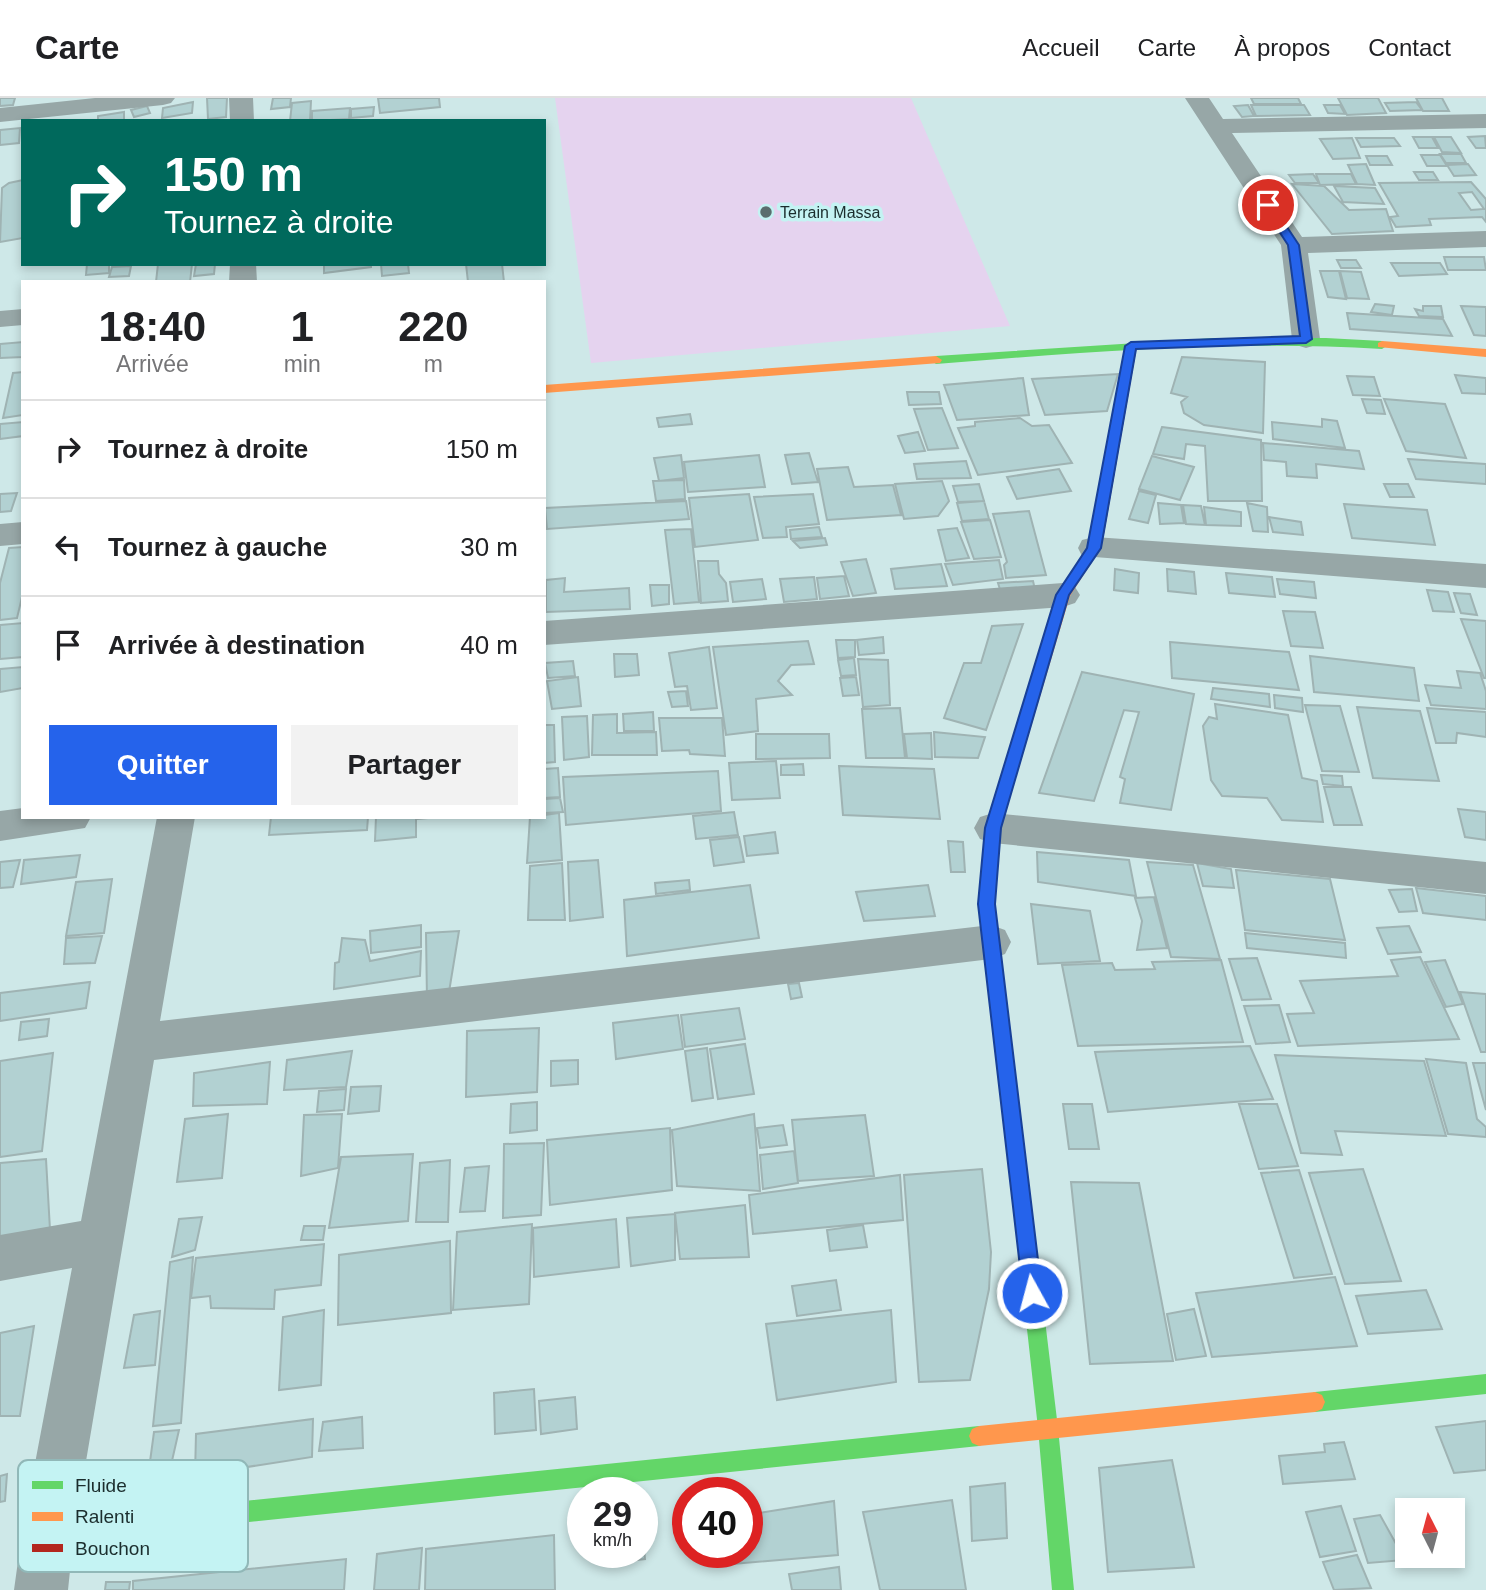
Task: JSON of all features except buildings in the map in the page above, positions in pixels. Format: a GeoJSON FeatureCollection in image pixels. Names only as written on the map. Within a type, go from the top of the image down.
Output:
{"type":"FeatureCollection","features":[{"type":"Feature","properties":{"kind":"street"},"geometry":{"type":"LineString","coordinates":[[0,115],[163,98]]}},
{"type":"Feature","properties":{"kind":"street"},"geometry":{"type":"LineString","coordinates":[[242,98],[242,119]]}},
{"type":"Feature","properties":{"kind":"street"},"geometry":{"type":"LineString","coordinates":[[1197,98],[1294,245],[1306,339]]}},
{"type":"Feature","properties":{"kind":"street"},"geometry":{"type":"LineString","coordinates":[[1215,126],[1486,121]]}},
{"type":"Feature","properties":{"kind":"street"},"geometry":{"type":"LineString","coordinates":[[1294,245],[1486,239]]}},
{"type":"Feature","properties":{"kind":"street"},"geometry":{"type":"LineString","coordinates":[[0,319],[21,317]]}},
{"type":"Feature","properties":{"kind":"street"},"geometry":{"type":"LineString","coordinates":[[546,389],[1131,346],[1306,339],[1486,353]]}},
{"type":"Feature","properties":{"kind":"street"},"geometry":{"type":"LineString","coordinates":[[1063,1590],[1048,1428],[986,904],[993,828],[1063,595],[1094,548],[1131,346]]}},
{"type":"Feature","properties":{"kind":"street"},"geometry":{"type":"LineString","coordinates":[[0,535],[21,533]]}},
{"type":"Feature","properties":{"kind":"street"},"geometry":{"type":"LineString","coordinates":[[1094,548],[1486,576]]}},
{"type":"Feature","properties":{"kind":"street"},"geometry":{"type":"LineString","coordinates":[[546,633],[1063,595]]}},
{"type":"Feature","properties":{"kind":"street"},"geometry":{"type":"LineString","coordinates":[[0,826],[56,819]]}},
{"type":"Feature","properties":{"kind":"street"},"geometry":{"type":"LineString","coordinates":[[61,1460],[176,819]]}},
{"type":"Feature","properties":{"kind":"street"},"geometry":{"type":"LineString","coordinates":[[993,828],[1486,878]]}},
{"type":"Feature","properties":{"kind":"street"},"geometry":{"type":"LineString","coordinates":[[135,1043],[991,942]]}},
{"type":"Feature","properties":{"kind":"street"},"geometry":{"type":"LineString","coordinates":[[0,1258],[100,1240]]}},
{"type":"Feature","properties":{"kind":"street"},"geometry":{"type":"LineString","coordinates":[[248,1511],[1486,1384]]}},
{"type":"Feature","properties":{"kind":"street"},"geometry":{"type":"LineString","coordinates":[[41,1590],[43,1572]]}},
{"type":"Feature","properties":{"kind":"shaded area","name":"Terrain Massa"},"geometry":{"type":"Polygon","coordinates":[[[555,98],[911,98],[1010,326],[591,363],[555,98]]]}},
{"type":"Feature","properties":{"kind":"traffic: fast"},"geometry":{"type":"LineString","coordinates":[[936,360],[1103,347],[1215,342],[1382,345]]}},
{"type":"Feature","properties":{"kind":"traffic: fast"},"geometry":{"type":"LineString","coordinates":[[998,996],[1048,1428],[1063,1590]]}},
{"type":"Feature","properties":{"kind":"traffic: fast"},"geometry":{"type":"LineString","coordinates":[[1315,1402],[1486,1384]]}},
{"type":"Feature","properties":{"kind":"traffic: fast"},"geometry":{"type":"LineString","coordinates":[[248,1511],[979,1436]]}},
{"type":"Feature","properties":{"kind":"traffic: slow"},"geometry":{"type":"LineString","coordinates":[[1382,345],[1486,353]]}},
{"type":"Feature","properties":{"kind":"traffic: slow"},"geometry":{"type":"LineString","coordinates":[[546,389],[936,360]]}},
{"type":"Feature","properties":{"kind":"traffic: slow"},"geometry":{"type":"LineString","coordinates":[[998,996],[987,904],[993,828],[1063,595],[1094,548],[1097,534]]}},
{"type":"Feature","properties":{"kind":"traffic: slow"},"geometry":{"type":"LineString","coordinates":[[979,1436],[1315,1402]]}},
{"type":"Feature","properties":{"kind":"traffic: jam"},"geometry":{"type":"LineString","coordinates":[[1097,534],[1131,346]]}},
{"type":"Feature","properties":{"kind":"place","name":"Terrain Massa"},"geometry":{"type":"Point","coordinates":[766,212]}},
{"type":"Feature","properties":{"kind":"route"},"geometry":{"type":"LineString","coordinates":[[1032,1293],[986,904],[993,828],[1063,595],[1094,548],[1131,346],[1306,339],[1294,245],[1268,205]]}}]}
